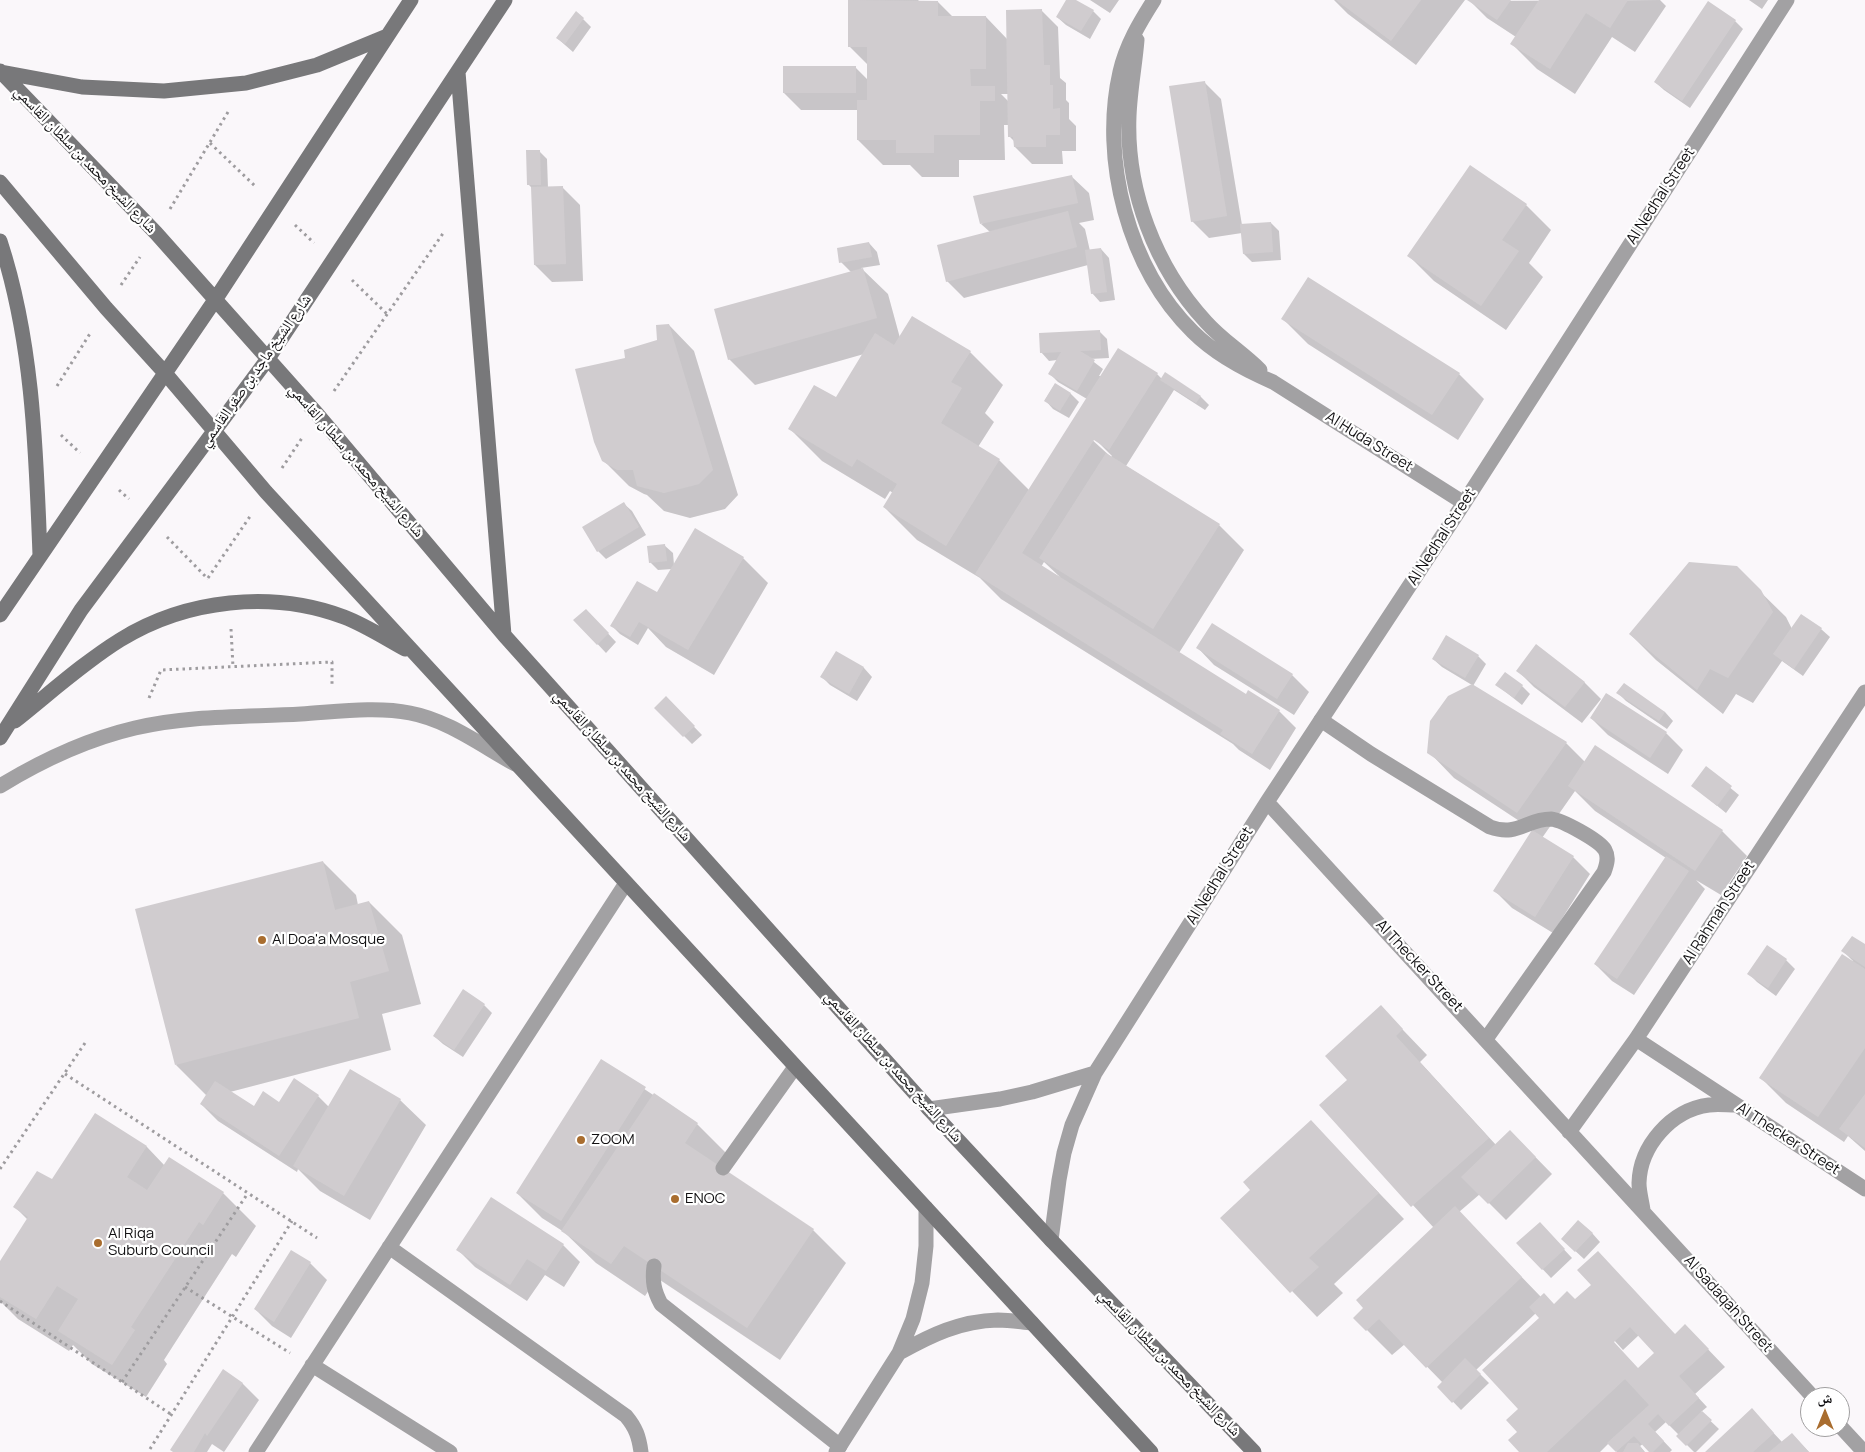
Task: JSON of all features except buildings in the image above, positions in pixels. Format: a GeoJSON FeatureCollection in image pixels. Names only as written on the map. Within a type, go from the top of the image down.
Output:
{"type":"FeatureCollection","features":[{"type":"Feature","properties":{"kind":"main road"},"geometry":{"type":"LineString","coordinates":[[0,615],[215,300],[410,0]]}},
{"type":"Feature","properties":{"kind":"main road","name":"شارع الشيخ ماجد بن صقر القاسمي"},"geometry":{"type":"LineString","coordinates":[[3,733],[81,610],[267,360],[505,0]]}},
{"type":"Feature","properties":{"kind":"main road"},"geometry":{"type":"LineString","coordinates":[[0,71],[82,87],[164,91],[255,81],[317,65],[386,38]]}},
{"type":"Feature","properties":{"kind":"main road","name":"شارع الشيخ محمد بن سلطان القاسمي"},"geometry":{"type":"LineString","coordinates":[[0,71],[156,233],[267,360],[318,415],[504,635],[930,1109],[1051,1240],[1254,1452]]}},
{"type":"Feature","properties":{"kind":"main road"},"geometry":{"type":"LineString","coordinates":[[458,72],[504,635]]}},
{"type":"Feature","properties":{"kind":"main road"},"geometry":{"type":"LineString","coordinates":[[0,182],[106,308],[165,373],[266,492],[1151,1452]]}},
{"type":"Feature","properties":{"kind":"main road"},"geometry":{"type":"LineString","coordinates":[[0,241],[23,333],[37,471],[40,555]]}},
{"type":"Feature","properties":{"kind":"main road"},"geometry":{"type":"LineString","coordinates":[[3,733],[121,639],[155,622],[192,609],[230,602],[269,601],[308,607],[345,617],[416,655]]}},
{"type":"Feature","properties":{"kind":"street","name":"Al Huda Street"},"geometry":{"type":"LineString","coordinates":[[1154,0],[1138,26],[1120,70],[1114,117],[1119,179],[1131,235],[1144,263],[1161,292],[1193,333],[1230,361],[1273,382],[1464,503]]}},
{"type":"Feature","properties":{"kind":"street","name":"Al Nedhal Street"},"geometry":{"type":"LineString","coordinates":[[1051,1240],[1058,1180],[1064,1153],[1072,1125],[1095,1073],[1267,802],[1464,503],[1786,0]]}},
{"type":"Feature","properties":{"kind":"street","name":"Al Rahmah Street"},"geometry":{"type":"LineString","coordinates":[[1569,1132],[1636,1039],[1865,692]]}},
{"type":"Feature","properties":{"kind":"street"},"geometry":{"type":"LineString","coordinates":[[0,786],[72,749],[135,728],[203,719],[369,710],[410,713],[440,722],[519,767]]}},
{"type":"Feature","properties":{"kind":"street"},"geometry":{"type":"LineString","coordinates":[[1321,720],[1371,754],[1490,827],[1507,831],[1541,820],[1555,820],[1599,842],[1604,849],[1607,856],[1607,865],[1604,872],[1486,1039]]}},
{"type":"Feature","properties":{"kind":"street","name":"Al Thecker Street"},"geometry":{"type":"LineString","coordinates":[[1267,802],[1486,1039],[1569,1132]]}},
{"type":"Feature","properties":{"kind":"street"},"geometry":{"type":"LineString","coordinates":[[256,1452],[626,883]]}},
{"type":"Feature","properties":{"kind":"street","name":"Al Thecker Street"},"geometry":{"type":"LineString","coordinates":[[1636,1039],[1865,1189]]}},
{"type":"Feature","properties":{"kind":"street"},"geometry":{"type":"LineString","coordinates":[[723,1168],[795,1067]]}},
{"type":"Feature","properties":{"kind":"street"},"geometry":{"type":"LineString","coordinates":[[930,1109],[1000,1099],[1032,1092],[1095,1073]]}},
{"type":"Feature","properties":{"kind":"street"},"geometry":{"type":"LineString","coordinates":[[1643,1210],[1639,1183],[1645,1155],[1659,1132],[1682,1114],[1708,1105],[1736,1105]]}},
{"type":"Feature","properties":{"kind":"street","name":"Al Sadaqah Street"},"geometry":{"type":"LineString","coordinates":[[1569,1132],[1643,1210],[1804,1387]]}},
{"type":"Feature","properties":{"kind":"street"},"geometry":{"type":"LineString","coordinates":[[654,1266],[652,1280],[661,1304],[838,1449],[900,1353],[913,1319],[922,1283],[926,1246],[926,1208]]}},
{"type":"Feature","properties":{"kind":"street"},"geometry":{"type":"LineString","coordinates":[[389,1247],[626,1416],[635,1427],[641,1452]]}},
{"type":"Feature","properties":{"kind":"street"},"geometry":{"type":"LineString","coordinates":[[900,1353],[930,1335],[963,1324],[998,1320],[1032,1323]]}},
{"type":"Feature","properties":{"kind":"street"},"geometry":{"type":"LineString","coordinates":[[312,1365],[450,1452]]}},
{"type":"Feature","properties":{"kind":"street"},"geometry":{"type":"LineString","coordinates":[[1850,1437],[1864,1452]]}},
{"type":"Feature","properties":{"kind":"path"},"geometry":{"type":"LineString","coordinates":[[210,143],[387,314]]}},
{"type":"Feature","properties":{"kind":"path"},"geometry":{"type":"LineString","coordinates":[[208,579],[468,197]]}},
{"type":"Feature","properties":{"kind":"path"},"geometry":{"type":"LineString","coordinates":[[135,728],[161,670],[332,662],[333,712]]}},
{"type":"Feature","properties":{"kind":"path"},"geometry":{"type":"LineString","coordinates":[[0,1169],[87,1040]]}},
{"type":"Feature","properties":{"kind":"path"},"geometry":{"type":"LineString","coordinates":[[64,1074],[317,1238]]}},
{"type":"Feature","properties":{"kind":"path"},"geometry":{"type":"LineString","coordinates":[[122,1382],[248,1193]]}},
{"type":"Feature","properties":{"kind":"path"},"geometry":{"type":"LineString","coordinates":[[150,1449],[292,1222]]}},
{"type":"Feature","properties":{"kind":"path"},"geometry":{"type":"LineString","coordinates":[[185,1287],[274,1343]]}},
{"type":"Feature","properties":{"kind":"path"},"geometry":{"type":"LineString","coordinates":[[0,1301],[172,1415]]}},
{"type":"Feature","properties":{"kind":"place","name":"Al Doa'a Mosque"},"geometry":{"type":"Point","coordinates":[262,940]}},
{"type":"Feature","properties":{"kind":"place","name":"ZOOM"},"geometry":{"type":"Point","coordinates":[581,1140]}},
{"type":"Feature","properties":{"kind":"place","name":"ENOC"},"geometry":{"type":"Point","coordinates":[675,1199]}},
{"type":"Feature","properties":{"kind":"place","name":"Al Riqa Suburb Council"},"geometry":{"type":"Point","coordinates":[98,1243]}}]}
